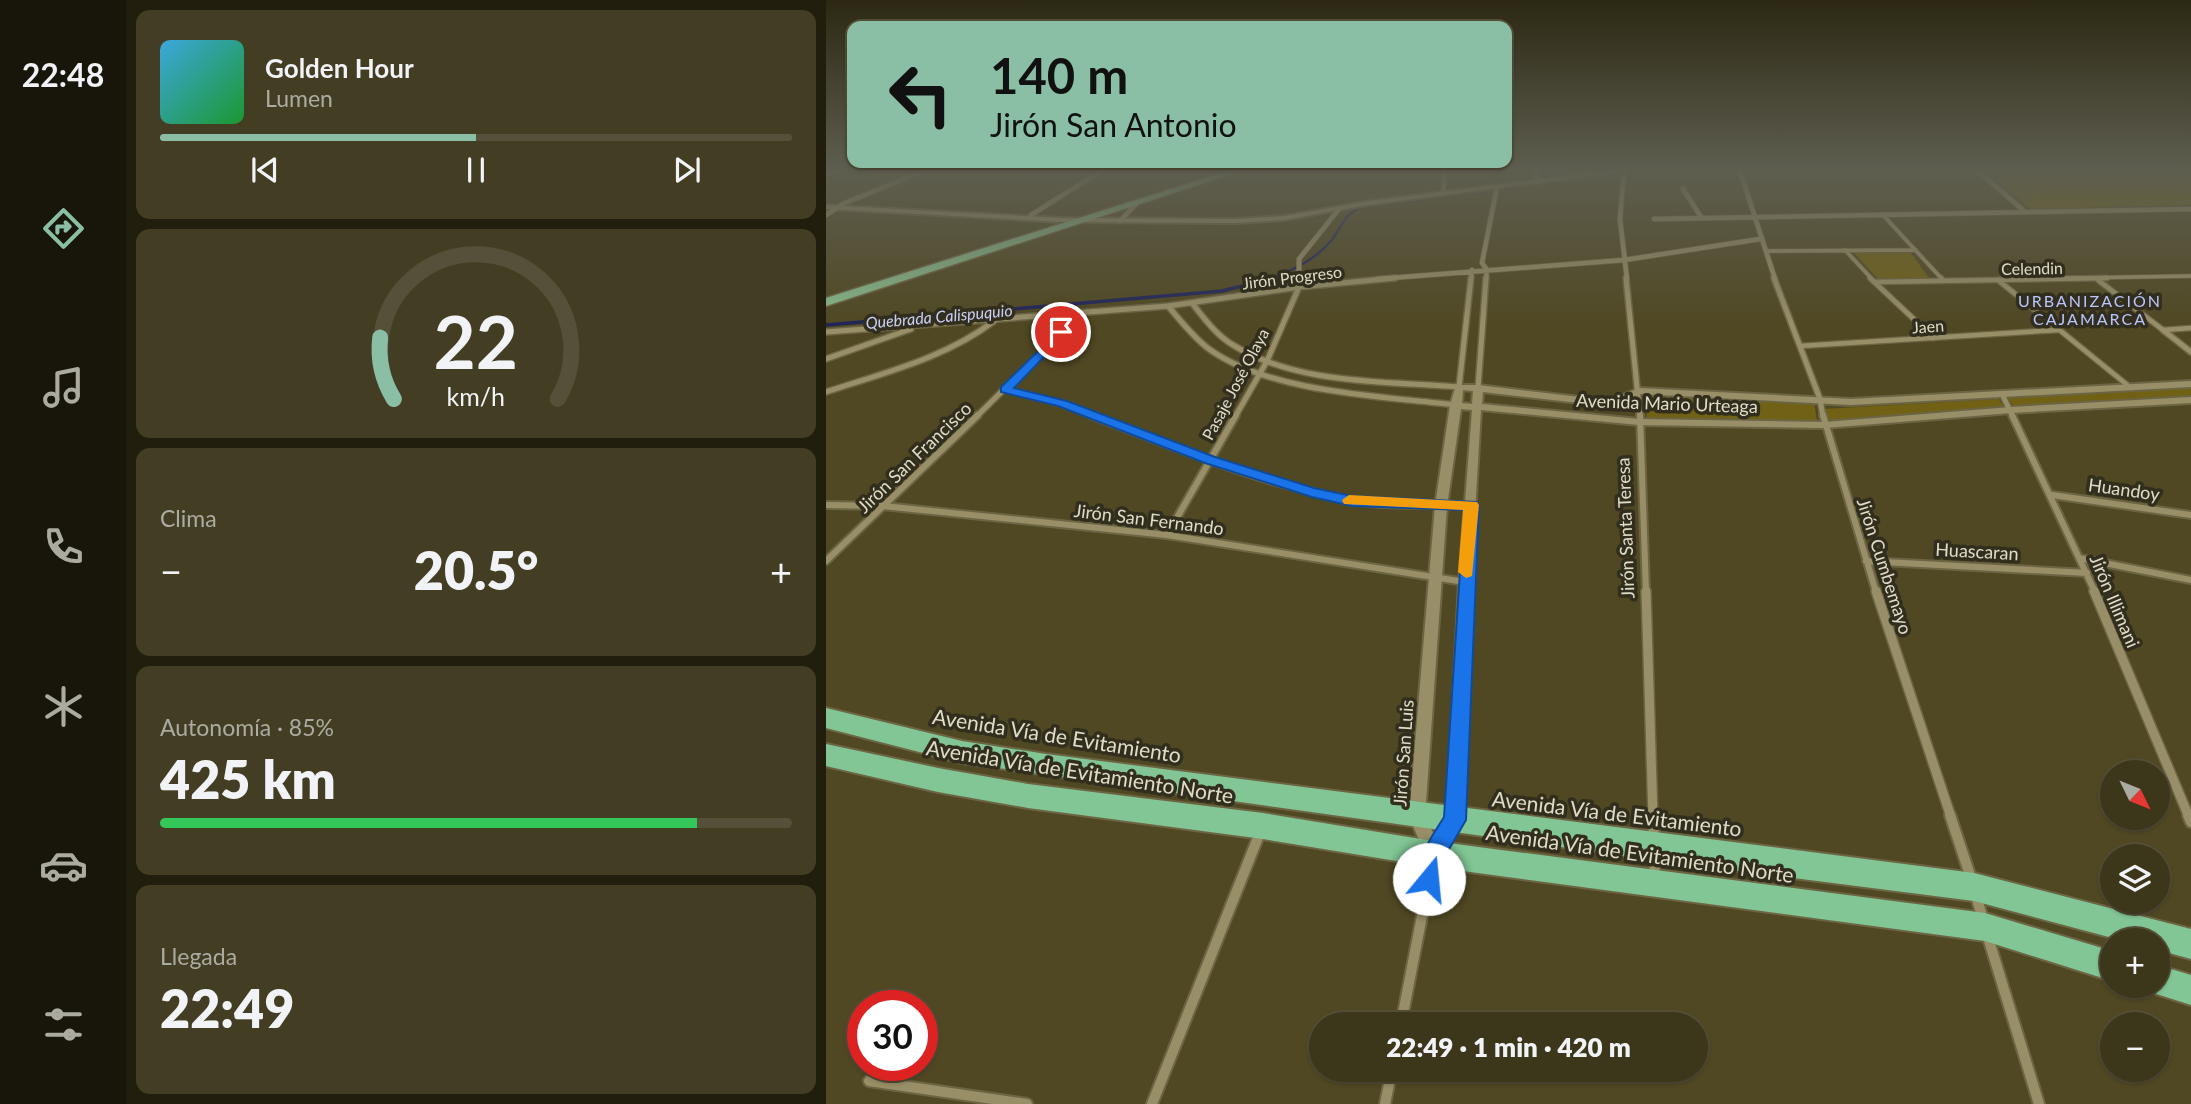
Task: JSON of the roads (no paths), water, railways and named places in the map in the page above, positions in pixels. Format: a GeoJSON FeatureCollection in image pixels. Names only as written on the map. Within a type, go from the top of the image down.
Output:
{"type":"FeatureCollection","features":[{"type":"Feature","properties":{"kind":"highway","name":"Avenida Vía de Evitamiento"},"geometry":{"type":"LineString","coordinates":[[826,718],[962,752],[1046,765],[1417,816],[1974,887],[2191,944]]}},
{"type":"Feature","properties":{"kind":"highway","name":"Avenida Vía de Evitamiento Norte"},"geometry":{"type":"LineString","coordinates":[[826,755],[938,780],[1028,796],[1263,826],[1433,855],[1985,927],[2100,962]]}},
{"type":"Feature","properties":{"kind":"highway"},"geometry":{"type":"LineString","coordinates":[[1028,796],[1046,765]]}},
{"type":"Feature","properties":{"kind":"highway"},"geometry":{"type":"LineString","coordinates":[[2170,984],[2191,990]]}},
{"type":"Feature","properties":{"kind":"main road"},"geometry":{"type":"LineString","coordinates":[[826,296],[1053,223]]}},
{"type":"Feature","properties":{"kind":"main road"},"geometry":{"type":"LineString","coordinates":[[826,302],[1076,223]]}},
{"type":"Feature","properties":{"kind":"street","name":"Pasaje José Olaya"},"geometry":{"type":"LineString","coordinates":[[1167,535],[1267,362],[1299,287],[1299,262],[1329,223]]}},
{"type":"Feature","properties":{"kind":"street"},"geometry":{"type":"LineString","coordinates":[[1403,1012],[1433,855],[1455,820],[1465,582],[1487,270],[1482,263],[1490,223]]}},
{"type":"Feature","properties":{"kind":"street","name":"Jirón Santa Teresa"},"geometry":{"type":"LineString","coordinates":[[1620,223],[1639,391],[1656,884]]}},
{"type":"Feature","properties":{"kind":"street","name":"Jirón Cumbemayo"},"geometry":{"type":"LineString","coordinates":[[1754,223],[1820,399],[1825,425],[1866,561],[1974,887],[2039,1104]]}},
{"type":"Feature","properties":{"kind":"street"},"geometry":{"type":"LineString","coordinates":[[1890,223],[1943,280]]}},
{"type":"Feature","properties":{"kind":"street","name":"Jirón Progreso"},"geometry":{"type":"LineString","coordinates":[[826,332],[1168,306],[1299,287],[1472,270],[1624,260],[1760,239]]}},
{"type":"Feature","properties":{"kind":"street"},"geometry":{"type":"LineString","coordinates":[[1845,250],[1874,282],[1934,338]]}},
{"type":"Feature","properties":{"kind":"street"},"geometry":{"type":"LineString","coordinates":[[1766,251],[1916,250]]}},
{"type":"Feature","properties":{"kind":"street","name":"Jirón San Luis"},"geometry":{"type":"LineString","coordinates":[[1433,855],[1417,816],[1441,506],[1459,387],[1472,270]]}},
{"type":"Feature","properties":{"kind":"street","name":"Celendin"},"geometry":{"type":"LineString","coordinates":[[1874,282],[2191,276]]}},
{"type":"Feature","properties":{"kind":"street"},"geometry":{"type":"LineString","coordinates":[[2098,279],[2191,352]]}},
{"type":"Feature","properties":{"kind":"street"},"geometry":{"type":"LineString","coordinates":[[1998,280],[2131,388]]}},
{"type":"Feature","properties":{"kind":"street","name":"Avenida Mario Urteaga"},"geometry":{"type":"LineString","coordinates":[[1192,303],[1209,324],[1233,345],[1267,362],[1329,374],[1597,402],[1620,400],[1639,391],[1851,402],[2191,384]]}},
{"type":"Feature","properties":{"kind":"street","name":"Avenida Mario Urteaga"},"geometry":{"type":"LineString","coordinates":[[1168,306],[1190,333],[1216,354],[1260,373],[1324,388],[1476,408],[1639,422],[1825,425],[2011,410],[2191,400]]}},
{"type":"Feature","properties":{"kind":"street","name":"Jirón San Francisco"},"geometry":{"type":"LineString","coordinates":[[826,561],[1080,313]]}},
{"type":"Feature","properties":{"kind":"street"},"geometry":{"type":"LineString","coordinates":[[826,392],[956,344],[982,332],[994,321]]}},
{"type":"Feature","properties":{"kind":"street"},"geometry":{"type":"LineString","coordinates":[[826,359],[921,325]]}},
{"type":"Feature","properties":{"kind":"street"},"geometry":{"type":"LineString","coordinates":[[2163,330],[2191,328]]}},
{"type":"Feature","properties":{"kind":"street","name":"Jaen"},"geometry":{"type":"LineString","coordinates":[[1800,346],[2057,330]]}},
{"type":"Feature","properties":{"kind":"street"},"geometry":{"type":"LineString","coordinates":[[1005,389],[1062,404],[1210,460],[1312,492],[1352,501],[1471,505]]}},
{"type":"Feature","properties":{"kind":"street","name":"Jirón Illimani"},"geometry":{"type":"LineString","coordinates":[[2003,396],[2087,573],[2191,822]]}},
{"type":"Feature","properties":{"kind":"street","name":"Huandoy"},"geometry":{"type":"LineString","coordinates":[[2052,495],[2191,515]]}},
{"type":"Feature","properties":{"kind":"street","name":"Jirón San Fernando"},"geometry":{"type":"LineString","coordinates":[[826,505],[883,506],[1167,535],[1465,582]]}},
{"type":"Feature","properties":{"kind":"street"},"geometry":{"type":"LineString","coordinates":[[2079,558],[2191,580]]}},
{"type":"Feature","properties":{"kind":"street","name":"Huascaran"},"geometry":{"type":"LineString","coordinates":[[1866,561],[2087,573]]}},
{"type":"Feature","properties":{"kind":"street"},"geometry":{"type":"LineString","coordinates":[[1152,1104],[1263,826]]}},
{"type":"Feature","properties":{"kind":"street"},"geometry":{"type":"LineString","coordinates":[[869,1081],[1027,1104]]}},
{"type":"Feature","properties":{"kind":"street"},"geometry":{"type":"LineString","coordinates":[[1385,1104],[1389,1082]]}},
{"type":"Feature","properties":{"kind":"waterway","name":"Quebrada Calispuquio"},"geometry":{"type":"LineString","coordinates":[[1269,279],[1318,254],[1343,223]]}},
{"type":"Feature","properties":{"kind":"waterway","name":"Quebrada Calispuquio"},"geometry":{"type":"LineString","coordinates":[[826,325],[1222,291],[1274,278]]}},
{"type":"Feature","properties":{"kind":"district","name":"URBANIZACIÓN CAJAMARCA"},"geometry":{"type":"Point","coordinates":[2090,309]}}]}
